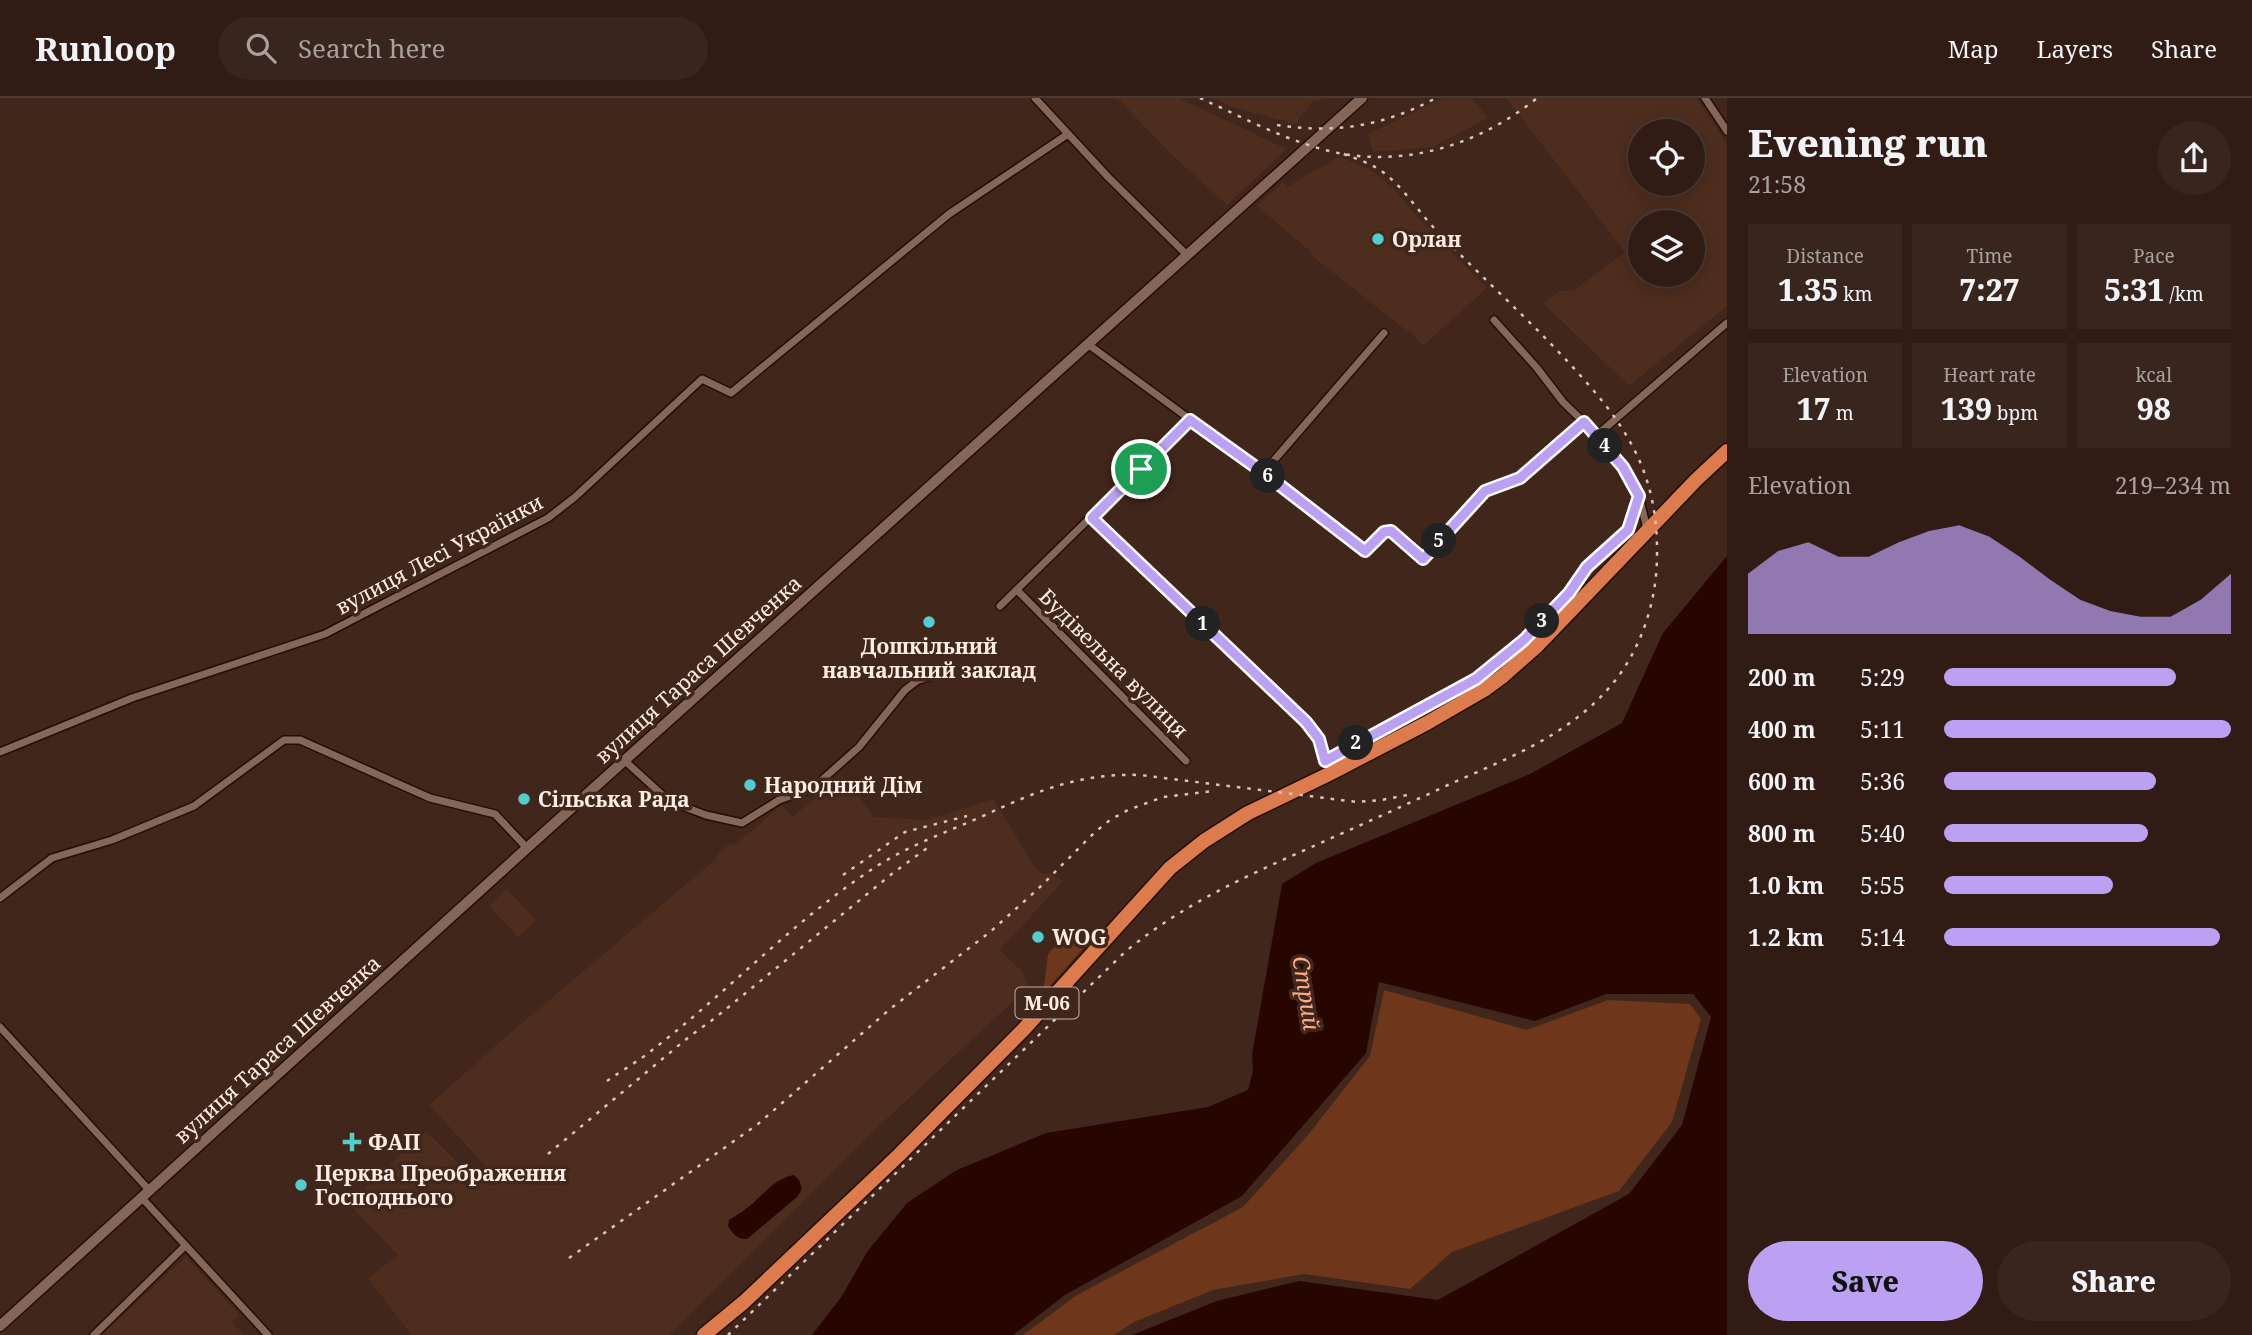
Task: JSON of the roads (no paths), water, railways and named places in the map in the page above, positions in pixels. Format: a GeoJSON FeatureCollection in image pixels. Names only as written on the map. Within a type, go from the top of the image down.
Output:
{"type":"FeatureCollection","features":[{"type":"Feature","properties":{"kind":"highway","name":"М-06"},"geometry":{"type":"LineString","coordinates":[[704,1335],[744,1302],[908,1146],[1024,1028],[1170,868],[1204,841],[1248,813],[1327,768],[1461,704],[1503,676],[1537,646],[1647,530],[1727,451]]}},
{"type":"Feature","properties":{"kind":"street"},"geometry":{"type":"LineString","coordinates":[[1035,98],[1108,177],[1187,256]]}},
{"type":"Feature","properties":{"kind":"street","name":"вулиця Тараса Шевченка"},"geometry":{"type":"LineString","coordinates":[[0,1326],[527,848],[1362,98]]}},
{"type":"Feature","properties":{"kind":"street"},"geometry":{"type":"LineString","coordinates":[[1705,98],[1727,131]]}},
{"type":"Feature","properties":{"kind":"street","name":"вулиця Лесі Українки"},"geometry":{"type":"LineString","coordinates":[[0,752],[132,698],[325,634],[548,518],[575,497],[702,379],[731,393],[949,214],[1068,134]]}},
{"type":"Feature","properties":{"kind":"street"},"geometry":{"type":"LineString","coordinates":[[1494,320],[1563,402],[1597,435],[1623,467],[1639,496],[1647,530]]}},
{"type":"Feature","properties":{"kind":"street"},"geometry":{"type":"LineString","coordinates":[[1597,435],[1727,323]]}},
{"type":"Feature","properties":{"kind":"street"},"geometry":{"type":"LineString","coordinates":[[1264,473],[1384,333]]}},
{"type":"Feature","properties":{"kind":"street"},"geometry":{"type":"LineString","coordinates":[[1089,345],[1365,551],[1384,532],[1391,531],[1423,559],[1485,491],[1520,478],[1584,422]]}},
{"type":"Feature","properties":{"kind":"street"},"geometry":{"type":"LineString","coordinates":[[1000,606],[1190,420]]}},
{"type":"Feature","properties":{"kind":"street"},"geometry":{"type":"LineString","coordinates":[[1092,518],[1306,722],[1319,739],[1327,768],[1476,679],[1524,640],[1569,593],[1587,567],[1628,530],[1639,496]]}},
{"type":"Feature","properties":{"kind":"street","name":"Будівельна вулиця"},"geometry":{"type":"LineString","coordinates":[[1017,590],[1186,761]]}},
{"type":"Feature","properties":{"kind":"street"},"geometry":{"type":"LineString","coordinates":[[625,761],[669,802],[706,815],[742,823],[779,800],[813,788],[859,747],[905,690],[918,680],[933,676]]}},
{"type":"Feature","properties":{"kind":"street"},"geometry":{"type":"LineString","coordinates":[[0,898],[52,858],[112,840],[194,806],[284,740],[300,740],[430,799],[495,814],[527,848]]}},
{"type":"Feature","properties":{"kind":"street"},"geometry":{"type":"LineString","coordinates":[[0,1027],[146,1194],[185,1246],[268,1335]]}},
{"type":"Feature","properties":{"kind":"street"},"geometry":{"type":"LineString","coordinates":[[94,1335],[185,1246]]}},
{"type":"Feature","properties":{"kind":"water","name":"Стрий"},"geometry":{"type":"Polygon","coordinates":[[[1727,556],[1727,1335],[1132,1335],[1217,1301],[1299,1281],[1438,1300],[1629,1194],[1682,1125],[1711,1017],[1693,994],[1606,994],[1535,1021],[1379,982],[1366,1053],[1242,1196],[1065,1295],[1013,1335],[812,1335],[842,1296],[867,1252],[907,1203],[957,1170],[1046,1133],[1208,1107],[1248,1090],[1282,884],[1316,863],[1530,774],[1622,723],[1663,633],[1727,556]]]}},
{"type":"Feature","properties":{"kind":"water"},"geometry":{"type":"Polygon","coordinates":[[[794,1175],[802,1189],[797,1197],[747,1239],[741,1239],[734,1234],[728,1226],[729,1220],[776,1182],[794,1175]]]}},
{"type":"Feature","properties":{"kind":"railway"},"geometry":{"type":"LineString","coordinates":[[1200,98],[1302,143],[1365,157],[1418,154],[1444,148],[1493,128],[1537,98]]}},
{"type":"Feature","properties":{"kind":"railway"},"geometry":{"type":"LineString","coordinates":[[1277,125],[1319,129],[1359,125],[1417,108],[1436,98]]}},
{"type":"Feature","properties":{"kind":"railway"},"geometry":{"type":"LineString","coordinates":[[728,1335],[1125,952],[1146,935],[1235,882],[1493,765],[1558,731],[1597,701],[1633,654],[1651,606],[1657,555],[1656,529],[1648,483],[1630,442],[1604,403],[1569,363],[1435,229],[1395,183],[1375,167],[1341,153]]}},
{"type":"Feature","properties":{"kind":"railway"},"geometry":{"type":"LineString","coordinates":[[607,1081],[651,1051],[818,909],[877,866],[916,845],[1059,785],[1097,777],[1140,775],[1357,802],[1413,794]]}},
{"type":"Feature","properties":{"kind":"railway"},"geometry":{"type":"LineString","coordinates":[[569,1258],[758,1124],[890,1009],[990,932],[1110,820],[1163,797],[1213,791]]}},
{"type":"Feature","properties":{"kind":"railway"},"geometry":{"type":"LineString","coordinates":[[843,875],[905,832],[967,816]]}},
{"type":"Feature","properties":{"kind":"railway"},"geometry":{"type":"LineString","coordinates":[[548,1154],[690,1036],[930,846]]}},
{"type":"Feature","properties":{"kind":"place","name":"Орлан"},"geometry":{"type":"Point","coordinates":[1378,239]}},
{"type":"Feature","properties":{"kind":"place","name":"Дошкільний навчальний заклад"},"geometry":{"type":"Point","coordinates":[929,622]}},
{"type":"Feature","properties":{"kind":"place","name":"Народний Дім"},"geometry":{"type":"Point","coordinates":[750,785]}},
{"type":"Feature","properties":{"kind":"place","name":"Сільська Рада"},"geometry":{"type":"Point","coordinates":[524,799]}},
{"type":"Feature","properties":{"kind":"place","name":"WOG"},"geometry":{"type":"Point","coordinates":[1038,937]}},
{"type":"Feature","properties":{"kind":"place","name":"ФАП"},"geometry":{"type":"Point","coordinates":[352,1142]}},
{"type":"Feature","properties":{"kind":"place","name":"Церква Преображення Господнього"},"geometry":{"type":"Point","coordinates":[301,1185]}}]}
